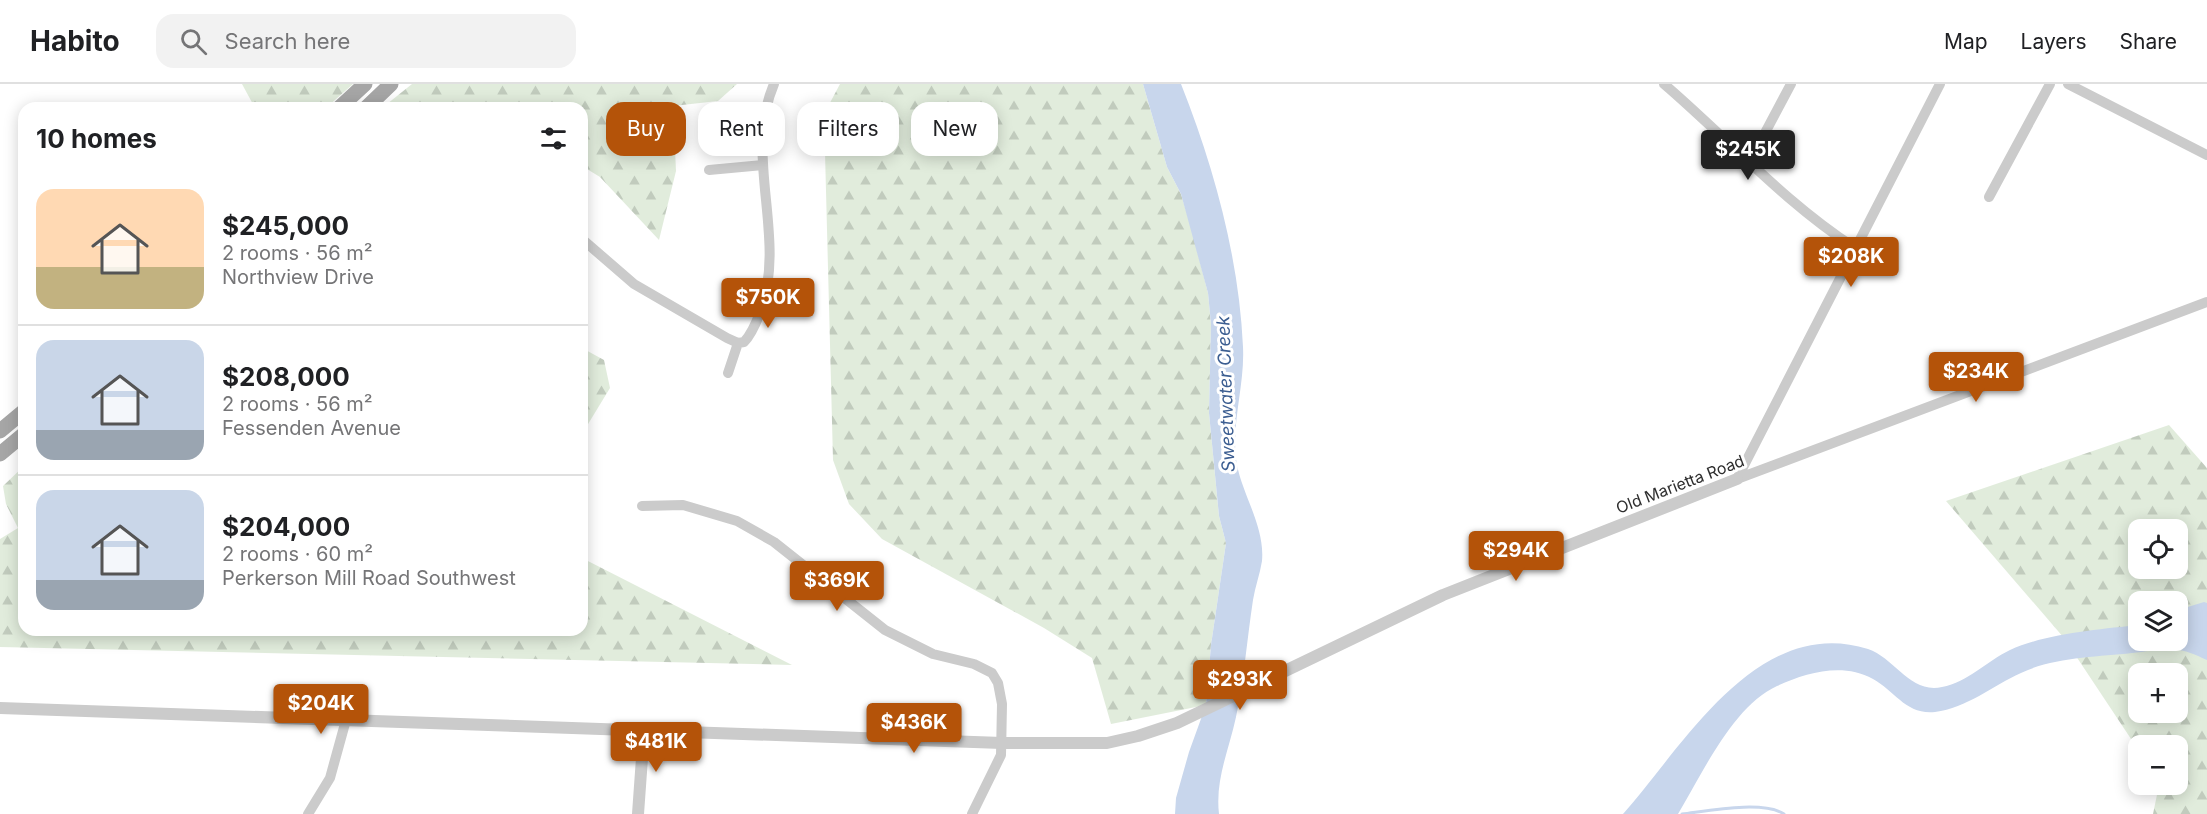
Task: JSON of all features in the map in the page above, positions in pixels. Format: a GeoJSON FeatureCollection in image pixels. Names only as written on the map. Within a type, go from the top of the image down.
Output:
{"type":"FeatureCollection","features":[{"type":"Feature","properties":{"kind":"main road"},"geometry":{"type":"LineString","coordinates":[[347,102],[365,84]]}},
{"type":"Feature","properties":{"kind":"main road"},"geometry":{"type":"LineString","coordinates":[[372,102],[391,84]]}},
{"type":"Feature","properties":{"kind":"main road"},"geometry":{"type":"LineString","coordinates":[[0,431],[18,416]]}},
{"type":"Feature","properties":{"kind":"main road"},"geometry":{"type":"LineString","coordinates":[[0,453],[18,439]]}},
{"type":"Feature","properties":{"kind":"street"},"geometry":{"type":"LineString","coordinates":[[588,244],[634,284],[738,343],[744,342],[749,337],[764,301],[768,280],[771,251],[763,165],[763,125],[766,102],[774,84]]}},
{"type":"Feature","properties":{"kind":"street"},"geometry":{"type":"LineString","coordinates":[[1664,84],[1819,225],[1855,248]]}},
{"type":"Feature","properties":{"kind":"street"},"geometry":{"type":"LineString","coordinates":[[1749,163],[1791,84]]}},
{"type":"Feature","properties":{"kind":"street"},"geometry":{"type":"LineString","coordinates":[[1737,479],[1940,84]]}},
{"type":"Feature","properties":{"kind":"street"},"geometry":{"type":"LineString","coordinates":[[1989,197],[2050,84]]}},
{"type":"Feature","properties":{"kind":"street"},"geometry":{"type":"LineString","coordinates":[[2068,84],[2207,155]]}},
{"type":"Feature","properties":{"kind":"street"},"geometry":{"type":"LineString","coordinates":[[709,170],[763,165]]}},
{"type":"Feature","properties":{"kind":"street","name":"Old Marietta Road"},"geometry":{"type":"LineString","coordinates":[[0,708],[1002,743],[1107,743],[1177,723],[1443,595],[1737,479],[2207,302]]}},
{"type":"Feature","properties":{"kind":"street"},"geometry":{"type":"LineString","coordinates":[[729,374],[738,343]]}},
{"type":"Feature","properties":{"kind":"street"},"geometry":{"type":"LineString","coordinates":[[642,506],[682,505],[737,520],[774,542],[885,630],[933,654],[986,669],[998,683],[1002,704],[1001,754],[972,814]]}},
{"type":"Feature","properties":{"kind":"street"},"geometry":{"type":"LineString","coordinates":[[308,814],[330,778],[346,720]]}},
{"type":"Feature","properties":{"kind":"street"},"geometry":{"type":"LineString","coordinates":[[638,814],[644,730]]}},
{"type":"Feature","properties":{"kind":"green space"},"geometry":{"type":"Polygon","coordinates":[[[242,84],[353,84],[333,102],[252,102],[242,84]]]}},
{"type":"Feature","properties":{"kind":"green space"},"geometry":{"type":"Polygon","coordinates":[[[412,84],[737,84],[718,101],[686,105],[686,102],[606,102],[606,156],[675,156],[676,171],[659,240],[600,177],[588,170],[588,102],[390,102],[412,84]]]}},
{"type":"Feature","properties":{"kind":"green space"},"geometry":{"type":"Polygon","coordinates":[[[840,84],[1143,84],[1167,167],[1181,194],[1208,293],[1211,324],[1209,413],[1219,516],[1226,543],[1211,645],[1206,705],[1111,724],[1092,658],[1044,628],[882,539],[849,504],[833,460],[825,156],[899,156],[899,102],[830,102],[840,84]]]}},
{"type":"Feature","properties":{"kind":"green space"},"geometry":{"type":"Polygon","coordinates":[[[588,351],[604,360],[610,388],[588,424],[588,351]]]}},
{"type":"Feature","properties":{"kind":"green space"},"geometry":{"type":"Polygon","coordinates":[[[2169,425],[2207,468],[2207,814],[2153,814],[2157,795],[2188,795],[2188,735],[2128,735],[2064,638],[1946,501],[2169,425]]]}},
{"type":"Feature","properties":{"kind":"green space"},"geometry":{"type":"Polygon","coordinates":[[[18,472],[18,528],[6,504],[3,486],[18,472]]]}},
{"type":"Feature","properties":{"kind":"green space"},"geometry":{"type":"Polygon","coordinates":[[[18,528],[18,636],[588,636],[588,561],[792,665],[0,647],[0,539],[18,528]]]}},
{"type":"Feature","properties":{"kind":"water","name":"Sweetwater Creek"},"geometry":{"type":"Polygon","coordinates":[[[1143,84],[1181,84],[1204,148],[1223,213],[1241,314],[1243,362],[1235,450],[1240,477],[1260,536],[1262,561],[1253,600],[1239,703],[1223,765],[1218,801],[1219,814],[1175,814],[1176,798],[1189,752],[1206,705],[1211,645],[1226,543],[1219,516],[1209,413],[1211,324],[1208,293],[1181,194],[1167,167],[1143,84]]]}},
{"type":"Feature","properties":{"kind":"water"},"geometry":{"type":"Polygon","coordinates":[[[2207,603],[2207,660],[2182,651],[2188,651],[2188,607],[2207,603]]]}},
{"type":"Feature","properties":{"kind":"water"},"geometry":{"type":"Polygon","coordinates":[[[2128,626],[2128,651],[2148,651],[2047,664],[2010,678],[1958,706],[1935,712],[1916,710],[1873,679],[1849,671],[1824,671],[1788,681],[1761,696],[1746,709],[1720,742],[1678,814],[1623,814],[1698,723],[1726,693],[1758,668],[1791,651],[1828,643],[1868,649],[1912,680],[1931,688],[1960,681],[2010,650],[2024,644],[2090,630],[2128,626]]]}},
{"type":"Feature","properties":{"kind":"waterway"},"geometry":{"type":"LineString","coordinates":[[1682,814],[1749,807],[1775,810],[1784,814]]}}]}
